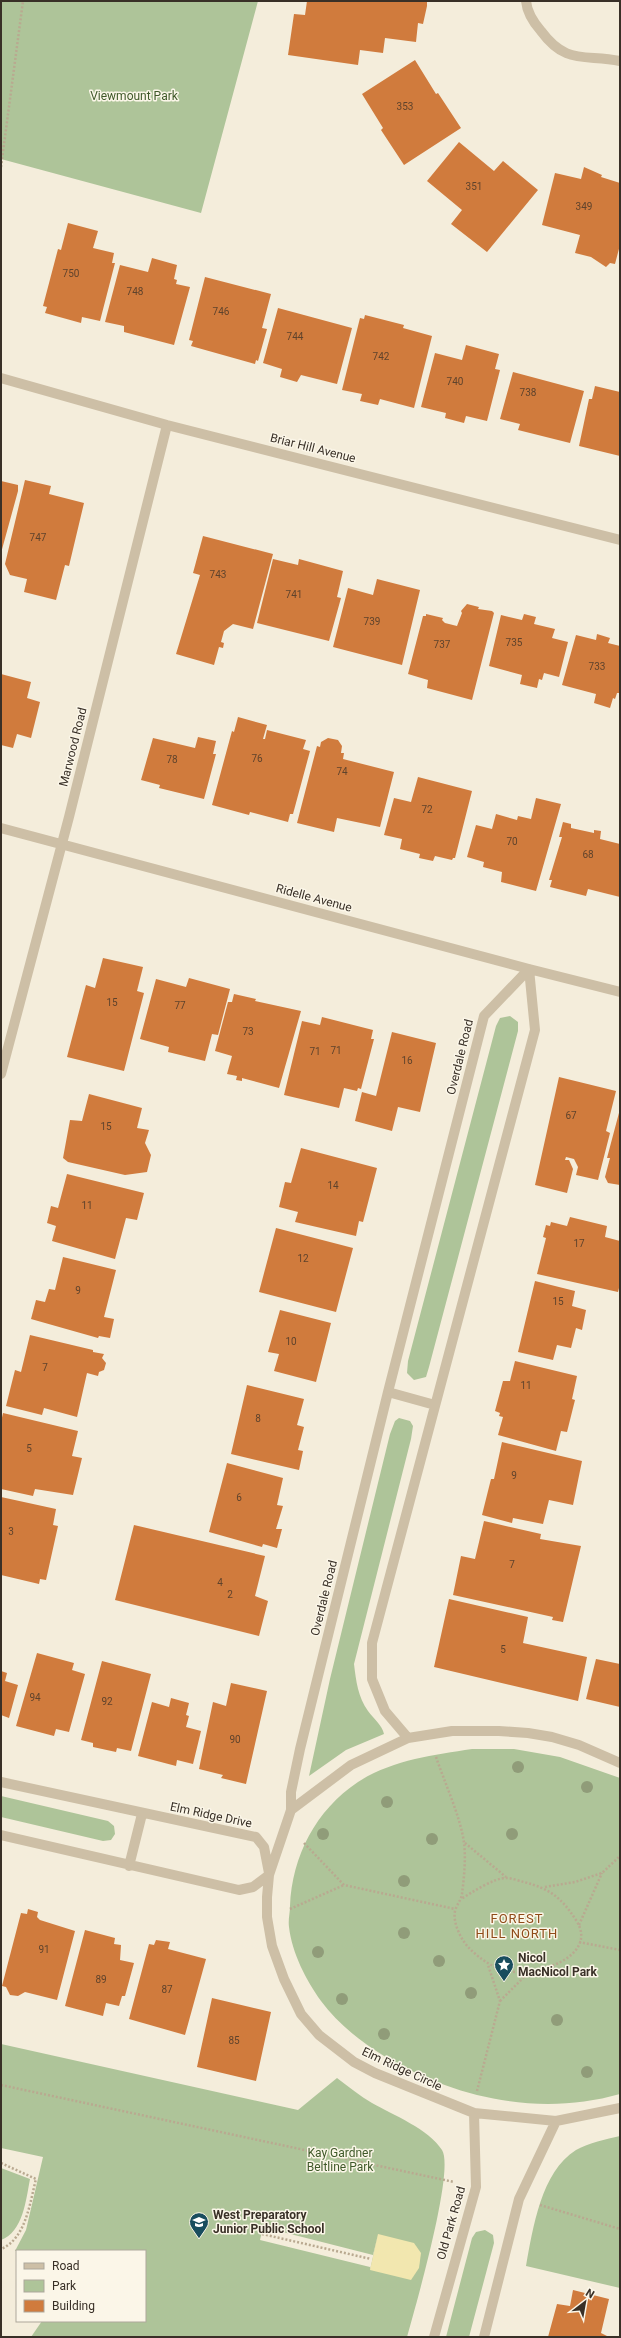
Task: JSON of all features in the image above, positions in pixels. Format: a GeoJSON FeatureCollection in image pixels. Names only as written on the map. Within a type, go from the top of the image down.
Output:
{"type":"FeatureCollection","features":[{"type":"Feature","properties":{"kind":"street"},"geometry":{"type":"LineString","coordinates":[[526,1],[534,22],[554,48],[568,55],[620,61]]}},
{"type":"Feature","properties":{"kind":"street","name":"Briar Hill Avenue"},"geometry":{"type":"LineString","coordinates":[[1,378],[167,425],[620,540]]}},
{"type":"Feature","properties":{"kind":"street","name":"Marwood Road"},"geometry":{"type":"LineString","coordinates":[[1,1074],[62,844],[167,425]]}},
{"type":"Feature","properties":{"kind":"street","name":"Ridelle Avenue"},"geometry":{"type":"LineString","coordinates":[[1,828],[620,992]]}},
{"type":"Feature","properties":{"kind":"street"},"geometry":{"type":"LineString","coordinates":[[408,1738],[385,1711],[372,1679],[372,1643],[536,1030],[529,969]]}},
{"type":"Feature","properties":{"kind":"street","name":"Overdale Road"},"geometry":{"type":"LineString","coordinates":[[291,1810],[291,1792],[300,1749],[388,1392],[484,1016],[529,969]]}},
{"type":"Feature","properties":{"kind":"street"},"geometry":{"type":"LineString","coordinates":[[388,1392],[435,1405]]}},
{"type":"Feature","properties":{"kind":"street"},"geometry":{"type":"LineString","coordinates":[[291,1810],[352,1766],[408,1738],[428,1734],[452,1731],[499,1731],[552,1736],[579,1745],[620,1763]]}},
{"type":"Feature","properties":{"kind":"street","name":"Elm Ridge Drive"},"geometry":{"type":"LineString","coordinates":[[1,1782],[142,1814],[256,1837],[264,1847],[269,1875]]}},
{"type":"Feature","properties":{"kind":"street","name":"Elm Ridge Circle"},"geometry":{"type":"LineString","coordinates":[[291,1810],[269,1875],[267,1917],[272,1946],[284,1979],[301,2014],[319,2035],[354,2062],[375,2073],[474,2113],[556,2122],[620,2108]]}},
{"type":"Feature","properties":{"kind":"street"},"geometry":{"type":"LineString","coordinates":[[129,1866],[142,1814]]}},
{"type":"Feature","properties":{"kind":"street"},"geometry":{"type":"LineString","coordinates":[[1,1835],[129,1866],[239,1890],[253,1887],[269,1875]]}},
{"type":"Feature","properties":{"kind":"street","name":"Old Park Road"},"geometry":{"type":"LineString","coordinates":[[434,2337],[476,2187],[474,2113]]}},
{"type":"Feature","properties":{"kind":"street"},"geometry":{"type":"LineString","coordinates":[[484,2337],[518,2199],[556,2122]]}},
{"type":"Feature","properties":{"kind":"path"},"geometry":{"type":"LineString","coordinates":[[1,167],[23,1]]}},
{"type":"Feature","properties":{"kind":"path"},"geometry":{"type":"LineString","coordinates":[[428,1734],[464,1843],[463,1885],[461,1900]]}},
{"type":"Feature","properties":{"kind":"path"},"geometry":{"type":"LineString","coordinates":[[286,1824],[344,1885],[455,1909]]}},
{"type":"Feature","properties":{"kind":"path"},"geometry":{"type":"LineString","coordinates":[[464,1843],[506,1878],[544,1887],[574,1882],[602,1873]]}},
{"type":"Feature","properties":{"kind":"path"},"geometry":{"type":"LineString","coordinates":[[506,1878],[484,1886],[461,1900],[455,1909],[458,1932],[467,1946],[488,1964],[508,1971],[528,1973],[559,1964],[574,1950],[579,1942],[579,1925],[602,1873],[620,1856]]}},
{"type":"Feature","properties":{"kind":"path"},"geometry":{"type":"LineString","coordinates":[[267,1917],[344,1885]]}},
{"type":"Feature","properties":{"kind":"path"},"geometry":{"type":"LineString","coordinates":[[544,1887],[564,1904],[579,1925]]}},
{"type":"Feature","properties":{"kind":"path"},"geometry":{"type":"LineString","coordinates":[[579,1942],[620,1950]]}},
{"type":"Feature","properties":{"kind":"path"},"geometry":{"type":"LineString","coordinates":[[488,1964],[500,2001]]}},
{"type":"Feature","properties":{"kind":"path"},"geometry":{"type":"LineString","coordinates":[[462,2109],[478,2088],[500,2001],[528,1973]]}},
{"type":"Feature","properties":{"kind":"path"},"geometry":{"type":"LineString","coordinates":[[1,2085],[476,2187]]}},
{"type":"Feature","properties":{"kind":"path"},"geometry":{"type":"LineString","coordinates":[[1,2163],[36,2179],[21,2229],[9,2245],[1,2248]]}},
{"type":"Feature","properties":{"kind":"path"},"geometry":{"type":"LineString","coordinates":[[518,2199],[620,2229]]}},
{"type":"Feature","properties":{"kind":"path"},"geometry":{"type":"LineString","coordinates":[[262,2234],[372,2259]]}},
{"type":"Feature","properties":{"kind":"green space","name":"Viewmount Park"},"geometry":{"type":"Polygon","coordinates":[[[1,1],[258,1],[201,213],[1,159],[1,1]]]}},
{"type":"Feature","properties":{"kind":"green space"},"geometry":{"type":"Polygon","coordinates":[[[510,1016],[518,1022],[518,1031],[429,1367],[426,1377],[414,1380],[407,1373],[408,1361],[496,1026],[500,1018],[510,1016]]]}},
{"type":"Feature","properties":{"kind":"green space"},"geometry":{"type":"Polygon","coordinates":[[[399,1418],[410,1421],[413,1426],[411,1439],[354,1664],[362,1700],[368,1711],[380,1725],[384,1734],[346,1750],[309,1776],[330,1679],[390,1434],[395,1421],[399,1418]]]}},
{"type":"Feature","properties":{"kind":"green space"},"geometry":{"type":"Polygon","coordinates":[[[472,1749],[514,1749],[560,1757],[620,1778],[620,2094],[589,2101],[559,2104],[528,2103],[468,2093],[439,2083],[411,2071],[384,2056],[350,2032],[327,2009],[300,1966],[293,1947],[289,1927],[292,1887],[301,1852],[319,1820],[330,1806],[343,1793],[358,1782],[385,1768],[399,1763],[472,1749]]]}},
{"type":"Feature","properties":{"kind":"green space"},"geometry":{"type":"Polygon","coordinates":[[[1,1796],[108,1821],[114,1826],[115,1834],[111,1840],[103,1841],[1,1817],[1,1796]]]}},
{"type":"Feature","properties":{"kind":"green space","name":"Kay Gardner Beltline Park"},"geometry":{"type":"Polygon","coordinates":[[[1,2044],[298,2110],[337,2078],[368,2100],[429,2135],[442,2150],[445,2163],[439,2210],[407,2337],[31,2337],[41,2322],[146,2322],[146,2250],[15,2251],[26,2230],[43,2157],[1,2148],[1,2044]],[[263,2227],[260,2240],[370,2267],[370,2270],[378,2235],[373,2255],[263,2227]]]}},
{"type":"Feature","properties":{"kind":"green space"},"geometry":{"type":"Polygon","coordinates":[[[620,2136],[620,2288],[526,2266],[540,2202],[554,2172],[564,2160],[576,2150],[592,2143],[620,2136]]]}},
{"type":"Feature","properties":{"kind":"green space"},"geometry":{"type":"Polygon","coordinates":[[[1,2168],[30,2179],[25,2205],[19,2223],[8,2236],[1,2240],[1,2168]]]}},
{"type":"Feature","properties":{"kind":"green space"},"geometry":{"type":"Polygon","coordinates":[[[485,2230],[493,2235],[494,2243],[469,2337],[446,2337],[472,2238],[476,2232],[485,2230]]]}},
{"type":"Feature","properties":{"kind":"sand"},"geometry":{"type":"Polygon","coordinates":[[[378,2234],[414,2243],[421,2253],[419,2268],[411,2280],[370,2270],[378,2234]]]}},
{"type":"Feature","properties":{"kind":"building"},"geometry":{"type":"Polygon","coordinates":[[[307,1],[427,1],[427,6],[423,24],[418,23],[416,42],[385,38],[383,53],[360,50],[358,65],[288,55],[294,14],[305,15],[307,1]]]}},
{"type":"Feature","properties":{"kind":"building"},"geometry":{"type":"Polygon","coordinates":[[[415,60],[436,94],[438,93],[461,128],[404,165],[381,130],[383,128],[362,94],[415,60]]]}},
{"type":"Feature","properties":{"kind":"building"},"geometry":{"type":"Polygon","coordinates":[[[459,142],[494,171],[503,161],[538,190],[487,252],[451,224],[462,210],[427,181],[459,142]]]}},
{"type":"Feature","properties":{"kind":"building"},"geometry":{"type":"Polygon","coordinates":[[[584,167],[602,175],[601,177],[620,183],[620,245],[615,264],[610,263],[606,267],[591,257],[575,253],[580,235],[542,225],[555,173],[581,179],[584,167]]]}},
{"type":"Feature","properties":{"kind":"building"},"geometry":{"type":"Polygon","coordinates":[[[68,223],[98,231],[93,248],[114,253],[112,263],[115,263],[100,321],[82,317],[81,323],[45,313],[47,307],[43,306],[58,249],[61,250],[68,223]]]}},
{"type":"Feature","properties":{"kind":"building"},"geometry":{"type":"Polygon","coordinates":[[[152,258],[177,265],[174,279],[177,280],[176,284],[190,287],[174,345],[124,332],[124,326],[105,322],[120,265],[148,272],[152,258]]]}},
{"type":"Feature","properties":{"kind":"building"},"geometry":{"type":"Polygon","coordinates":[[[205,277],[271,294],[262,328],[267,329],[258,361],[256,360],[255,364],[191,346],[193,341],[189,340],[205,277]]]}},
{"type":"Feature","properties":{"kind":"building"},"geometry":{"type":"Polygon","coordinates":[[[278,308],[352,328],[337,384],[301,375],[297,382],[280,377],[282,369],[263,363],[278,308]]]}},
{"type":"Feature","properties":{"kind":"building"},"geometry":{"type":"Polygon","coordinates":[[[365,315],[404,325],[403,328],[432,336],[414,408],[380,399],[378,405],[360,401],[362,394],[342,390],[360,318],[364,319],[365,315]]]}},
{"type":"Feature","properties":{"kind":"building"},"geometry":{"type":"Polygon","coordinates":[[[466,345],[499,354],[495,369],[500,370],[487,421],[466,416],[464,423],[445,418],[446,413],[421,407],[435,353],[462,360],[466,345]]]}},
{"type":"Feature","properties":{"kind":"building"},"geometry":{"type":"Polygon","coordinates":[[[513,372],[584,391],[570,443],[518,430],[520,424],[500,419],[513,372]]]}},
{"type":"Feature","properties":{"kind":"building"},"geometry":{"type":"Polygon","coordinates":[[[595,386],[620,392],[620,456],[579,446],[589,399],[592,399],[595,386]]]}},
{"type":"Feature","properties":{"kind":"building"},"geometry":{"type":"Polygon","coordinates":[[[25,480],[51,486],[49,494],[84,503],[69,566],[65,565],[56,600],[24,592],[27,579],[10,575],[5,564],[25,480]]]}},
{"type":"Feature","properties":{"kind":"building"},"geometry":{"type":"Polygon","coordinates":[[[1,481],[18,485],[18,491],[1,553],[1,481]]]}},
{"type":"Feature","properties":{"kind":"building"},"geometry":{"type":"Polygon","coordinates":[[[203,536],[273,554],[253,629],[233,624],[224,631],[221,642],[224,643],[223,648],[219,647],[214,665],[176,654],[200,575],[193,573],[203,536]]]}},
{"type":"Feature","properties":{"kind":"building"},"geometry":{"type":"Polygon","coordinates":[[[273,559],[298,565],[299,559],[343,571],[337,597],[341,598],[329,641],[257,623],[273,559]]]}},
{"type":"Feature","properties":{"kind":"building"},"geometry":{"type":"Polygon","coordinates":[[[377,579],[420,590],[402,665],[333,647],[348,588],[373,595],[377,579]]]}},
{"type":"Feature","properties":{"kind":"building"},"geometry":{"type":"Polygon","coordinates":[[[467,604],[479,607],[478,609],[492,611],[494,613],[472,700],[427,688],[428,680],[408,674],[423,616],[426,616],[426,614],[443,618],[442,620],[445,623],[457,626],[462,613],[461,611],[467,604]]]}},
{"type":"Feature","properties":{"kind":"building"},"geometry":{"type":"Polygon","coordinates":[[[524,614],[536,617],[534,624],[555,629],[552,638],[568,642],[559,677],[544,673],[542,680],[539,679],[537,688],[520,684],[522,675],[489,666],[501,615],[522,620],[524,614]]]}},
{"type":"Feature","properties":{"kind":"building"},"geometry":{"type":"Polygon","coordinates":[[[597,634],[610,638],[608,643],[620,646],[620,693],[617,693],[615,699],[613,698],[610,708],[594,703],[596,694],[562,685],[576,635],[596,640],[597,634]]]}},
{"type":"Feature","properties":{"kind":"building"},"geometry":{"type":"Polygon","coordinates":[[[1,674],[31,682],[27,698],[40,702],[31,738],[17,734],[13,748],[1,745],[1,674]]]}},
{"type":"Feature","properties":{"kind":"building"},"geometry":{"type":"Polygon","coordinates":[[[238,717],[267,725],[263,739],[265,739],[267,730],[306,740],[303,749],[310,751],[293,814],[290,814],[288,822],[250,812],[249,815],[212,805],[232,731],[234,732],[238,717]]]}},
{"type":"Feature","properties":{"kind":"building"},"geometry":{"type":"Polygon","coordinates":[[[198,737],[216,741],[213,754],[216,754],[204,799],[159,788],[160,785],[141,780],[153,738],[195,748],[198,737]]]}},
{"type":"Feature","properties":{"kind":"building"},"geometry":{"type":"Polygon","coordinates":[[[328,738],[338,740],[342,746],[341,753],[344,753],[343,759],[394,772],[380,827],[337,818],[334,832],[297,823],[317,746],[320,747],[321,742],[328,738]]]}},
{"type":"Feature","properties":{"kind":"building"},"geometry":{"type":"Polygon","coordinates":[[[418,777],[472,791],[455,858],[452,860],[435,856],[433,861],[419,858],[420,854],[400,849],[402,839],[384,835],[394,798],[411,802],[418,777]]]}},
{"type":"Feature","properties":{"kind":"building"},"geometry":{"type":"Polygon","coordinates":[[[536,798],[561,804],[536,891],[501,882],[502,872],[483,867],[484,862],[467,857],[476,825],[492,829],[496,814],[517,820],[518,816],[531,819],[536,798]]]}},
{"type":"Feature","properties":{"kind":"building"},"geometry":{"type":"Polygon","coordinates":[[[563,822],[571,824],[571,828],[594,833],[594,830],[601,831],[600,839],[620,844],[620,897],[588,889],[586,896],[550,887],[552,880],[549,880],[562,837],[559,837],[563,822]]]}},
{"type":"Feature","properties":{"kind":"building"},"geometry":{"type":"Polygon","coordinates":[[[103,958],[143,967],[137,991],[144,993],[124,1071],[67,1057],[86,985],[95,988],[103,958]]]}},
{"type":"Feature","properties":{"kind":"building"},"geometry":{"type":"Polygon","coordinates":[[[189,978],[230,989],[218,1035],[212,1034],[205,1061],[168,1052],[169,1047],[140,1039],[156,979],[186,987],[189,978]]]}},
{"type":"Feature","properties":{"kind":"building"},"geometry":{"type":"Polygon","coordinates":[[[234,994],[256,999],[255,1001],[301,1011],[279,1088],[242,1078],[242,1081],[236,1080],[237,1076],[227,1074],[232,1056],[215,1051],[228,1002],[232,1002],[234,994]]]}},
{"type":"Feature","properties":{"kind":"building"},"geometry":{"type":"Polygon","coordinates":[[[322,1017],[373,1030],[371,1039],[374,1039],[361,1089],[358,1088],[357,1091],[344,1088],[339,1108],[284,1095],[302,1021],[320,1025],[322,1017]]]}},
{"type":"Feature","properties":{"kind":"building"},"geometry":{"type":"Polygon","coordinates":[[[392,1032],[436,1043],[420,1112],[398,1107],[392,1131],[355,1121],[362,1092],[376,1096],[392,1032]]]}},
{"type":"Feature","properties":{"kind":"building"},"geometry":{"type":"Polygon","coordinates":[[[559,1077],[616,1091],[606,1131],[610,1133],[598,1180],[576,1175],[578,1167],[574,1159],[566,1157],[565,1160],[569,1160],[573,1169],[567,1193],[535,1185],[559,1077]]]}},
{"type":"Feature","properties":{"kind":"building"},"geometry":{"type":"Polygon","coordinates":[[[89,1094],[142,1108],[137,1128],[149,1130],[145,1143],[151,1155],[147,1172],[125,1175],[68,1162],[63,1158],[70,1120],[82,1121],[89,1094]]]}},
{"type":"Feature","properties":{"kind":"building"},"geometry":{"type":"Polygon","coordinates":[[[620,1109],[620,1185],[608,1183],[605,1177],[610,1158],[607,1158],[620,1109]]]}},
{"type":"Feature","properties":{"kind":"building"},"geometry":{"type":"Polygon","coordinates":[[[301,1148],[377,1168],[363,1222],[359,1221],[356,1236],[295,1222],[298,1212],[279,1207],[285,1182],[291,1183],[301,1148]]]}},
{"type":"Feature","properties":{"kind":"building"},"geometry":{"type":"Polygon","coordinates":[[[67,1174],[144,1193],[137,1220],[126,1218],[115,1259],[52,1241],[56,1226],[47,1223],[51,1206],[58,1208],[67,1174]]]}},
{"type":"Feature","properties":{"kind":"building"},"geometry":{"type":"Polygon","coordinates":[[[570,1217],[607,1226],[605,1237],[620,1241],[620,1284],[618,1292],[537,1274],[546,1238],[543,1237],[546,1225],[550,1226],[551,1222],[567,1226],[570,1217]]]}},
{"type":"Feature","properties":{"kind":"building"},"geometry":{"type":"Polygon","coordinates":[[[276,1228],[353,1248],[336,1312],[259,1292],[276,1228]]]}},
{"type":"Feature","properties":{"kind":"building"},"geometry":{"type":"Polygon","coordinates":[[[63,1257],[116,1270],[104,1317],[114,1319],[110,1338],[99,1336],[98,1338],[31,1319],[36,1300],[45,1302],[49,1289],[55,1290],[63,1257]]]}},
{"type":"Feature","properties":{"kind":"building"},"geometry":{"type":"Polygon","coordinates":[[[535,1281],[575,1291],[572,1306],[586,1310],[582,1330],[576,1328],[571,1348],[557,1345],[553,1360],[518,1352],[535,1281]]]}},
{"type":"Feature","properties":{"kind":"building"},"geometry":{"type":"Polygon","coordinates":[[[280,1310],[331,1323],[316,1382],[274,1371],[279,1354],[268,1352],[280,1310]]]}},
{"type":"Feature","properties":{"kind":"building"},"geometry":{"type":"Polygon","coordinates":[[[30,1335],[104,1354],[102,1358],[106,1363],[104,1370],[99,1372],[98,1376],[87,1373],[77,1417],[44,1408],[42,1415],[6,1406],[15,1370],[21,1372],[30,1335]]]}},
{"type":"Feature","properties":{"kind":"building"},"geometry":{"type":"Polygon","coordinates":[[[515,1361],[577,1376],[572,1399],[575,1400],[567,1432],[561,1431],[556,1451],[498,1435],[503,1417],[499,1416],[500,1413],[495,1411],[503,1381],[510,1381],[515,1361]]]}},
{"type":"Feature","properties":{"kind":"building"},"geometry":{"type":"Polygon","coordinates":[[[247,1385],[304,1399],[297,1425],[304,1427],[298,1450],[303,1451],[299,1470],[231,1454],[247,1385]]]}},
{"type":"Feature","properties":{"kind":"building"},"geometry":{"type":"Polygon","coordinates":[[[3,1413],[78,1431],[72,1456],[82,1458],[73,1495],[35,1489],[33,1496],[1,1489],[1,1422],[3,1413]]]}},
{"type":"Feature","properties":{"kind":"building"},"geometry":{"type":"Polygon","coordinates":[[[502,1442],[582,1461],[573,1505],[549,1500],[543,1524],[513,1518],[512,1523],[482,1515],[491,1479],[494,1479],[502,1442]]]}},
{"type":"Feature","properties":{"kind":"building"},"geometry":{"type":"Polygon","coordinates":[[[227,1463],[283,1478],[277,1505],[283,1506],[276,1529],[282,1529],[277,1548],[263,1544],[262,1547],[209,1532],[227,1463]]]}},
{"type":"Feature","properties":{"kind":"building"},"geometry":{"type":"Polygon","coordinates":[[[1,1497],[56,1509],[53,1525],[58,1526],[46,1580],[40,1579],[39,1584],[1,1575],[1,1497]]]}},
{"type":"Feature","properties":{"kind":"building"},"geometry":{"type":"Polygon","coordinates":[[[484,1521],[541,1534],[540,1539],[581,1546],[563,1622],[552,1620],[553,1617],[453,1595],[461,1556],[475,1559],[484,1521]]]}},
{"type":"Feature","properties":{"kind":"building"},"geometry":{"type":"Polygon","coordinates":[[[134,1525],[265,1556],[255,1596],[268,1601],[259,1636],[115,1600],[134,1525]]]}},
{"type":"Feature","properties":{"kind":"building"},"geometry":{"type":"Polygon","coordinates":[[[449,1599],[528,1617],[523,1643],[587,1657],[578,1701],[434,1667],[449,1599]]]}},
{"type":"Feature","properties":{"kind":"building"},"geometry":{"type":"Polygon","coordinates":[[[37,1653],[74,1663],[72,1670],[85,1674],[69,1732],[56,1729],[54,1736],[16,1726],[37,1653]]]}},
{"type":"Feature","properties":{"kind":"building"},"geometry":{"type":"Polygon","coordinates":[[[596,1659],[620,1664],[620,1707],[586,1699],[596,1659]]]}},
{"type":"Feature","properties":{"kind":"building"},"geometry":{"type":"Polygon","coordinates":[[[102,1661],[151,1674],[131,1751],[117,1748],[116,1752],[93,1747],[93,1743],[81,1740],[102,1661]]]}},
{"type":"Feature","properties":{"kind":"building"},"geometry":{"type":"Polygon","coordinates":[[[1,1671],[7,1673],[5,1681],[18,1685],[9,1718],[1,1715],[1,1671]]]}},
{"type":"Feature","properties":{"kind":"building"},"geometry":{"type":"Polygon","coordinates":[[[231,1683],[267,1691],[246,1784],[221,1778],[223,1775],[199,1769],[213,1702],[226,1706],[231,1683]]]}},
{"type":"Feature","properties":{"kind":"building"},"geometry":{"type":"Polygon","coordinates":[[[171,1698],[189,1703],[186,1715],[189,1716],[186,1727],[201,1731],[193,1764],[177,1760],[176,1766],[138,1756],[152,1702],[169,1707],[171,1698]]]}},
{"type":"Feature","properties":{"kind":"building"},"geometry":{"type":"Polygon","coordinates":[[[28,1909],[38,1912],[37,1917],[40,1920],[75,1931],[57,2000],[25,1992],[18,1996],[10,1995],[6,1987],[2,1986],[21,1913],[27,1914],[28,1909]]]}},
{"type":"Feature","properties":{"kind":"building"},"geometry":{"type":"Polygon","coordinates":[[[85,1930],[115,1938],[114,1944],[121,1945],[120,1960],[134,1963],[125,1996],[122,1996],[119,2006],[106,2003],[103,2016],[65,2006],[85,1930]]]}},
{"type":"Feature","properties":{"kind":"building"},"geometry":{"type":"Polygon","coordinates":[[[156,1940],[170,1942],[168,1949],[206,1959],[185,2035],[129,2019],[149,1944],[154,1945],[156,1940]]]}},
{"type":"Feature","properties":{"kind":"building"},"geometry":{"type":"Polygon","coordinates":[[[212,1998],[271,2012],[256,2081],[197,2067],[212,1998]]]}},
{"type":"Feature","properties":{"kind":"building"},"geometry":{"type":"Polygon","coordinates":[[[573,2290],[609,2299],[601,2333],[609,2337],[548,2337],[557,2304],[570,2306],[573,2290]]]}},
{"type":"Feature","properties":{"kind":"place","name":"Nicol MacNicol Park"},"geometry":{"type":"Point","coordinates":[504,1982]}},
{"type":"Feature","properties":{"kind":"place","name":"West Preparatory Junior Public School"},"geometry":{"type":"Point","coordinates":[199,2239]}},
{"type":"Feature","properties":{"kind":"district","name":"FOREST HILL NORTH"},"geometry":{"type":"Point","coordinates":[517,1926]}}]}
